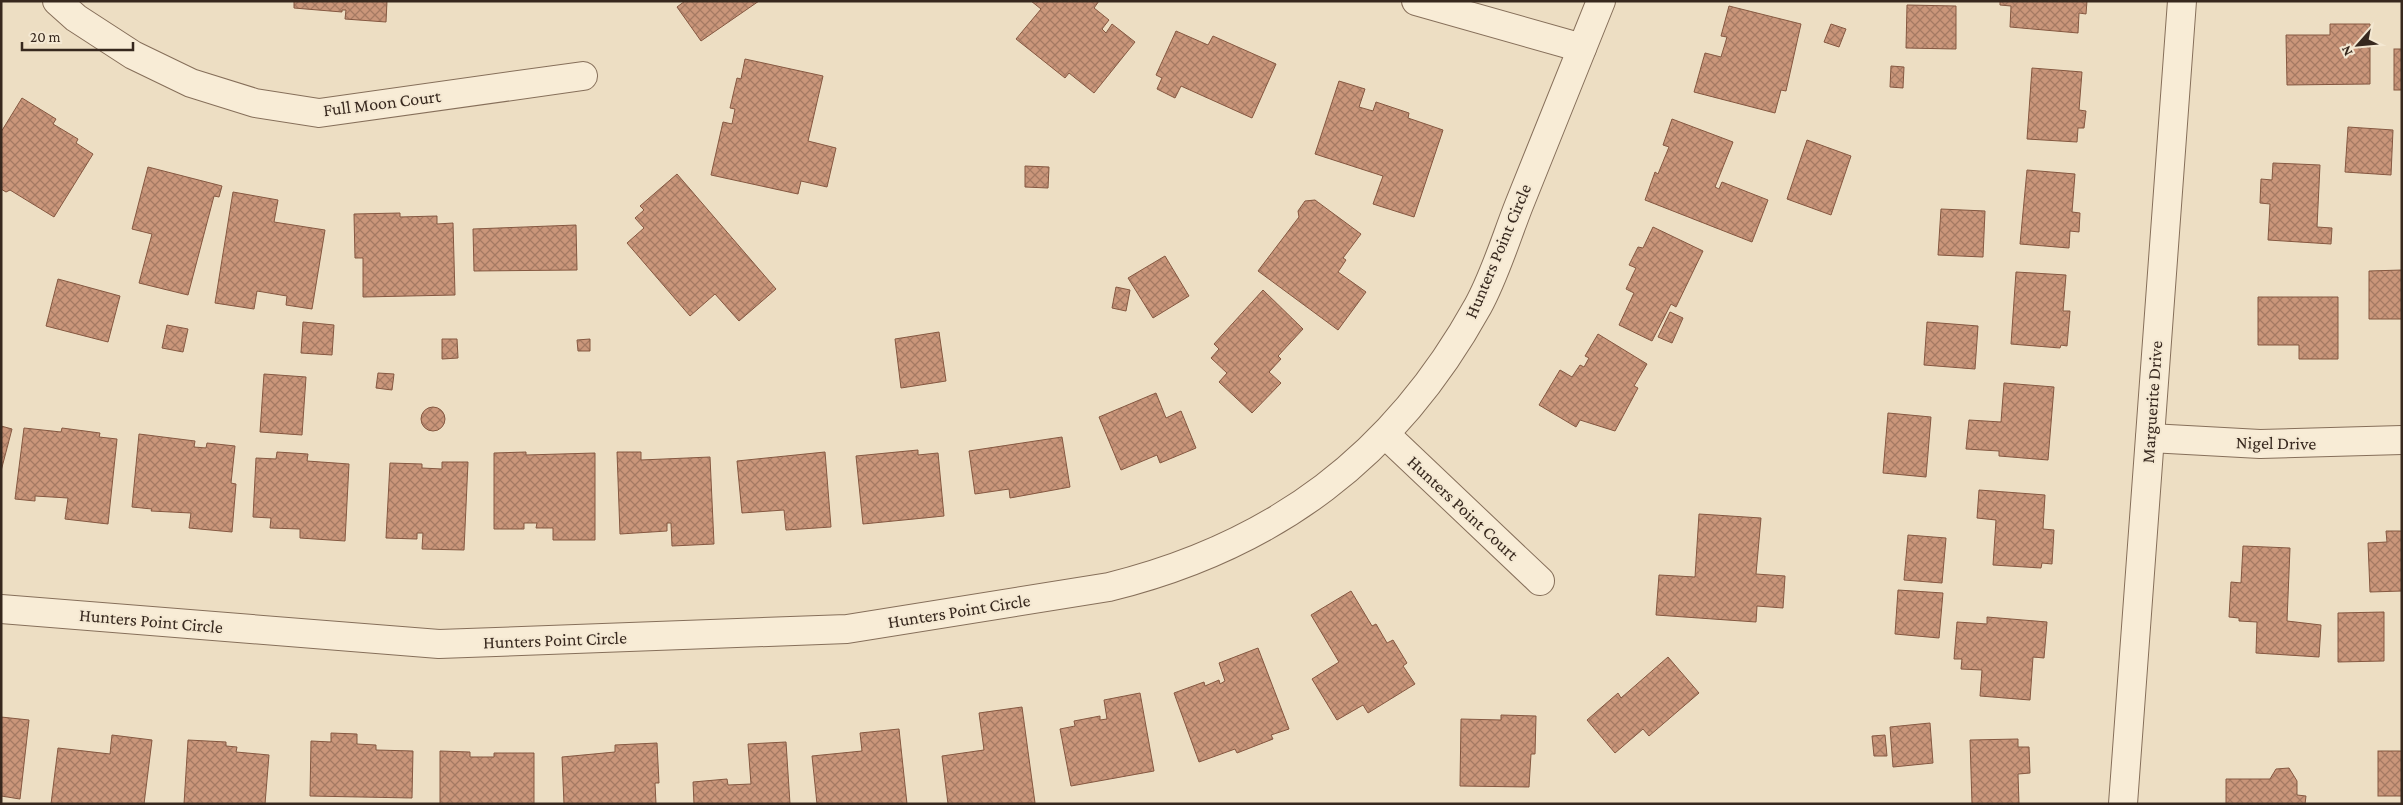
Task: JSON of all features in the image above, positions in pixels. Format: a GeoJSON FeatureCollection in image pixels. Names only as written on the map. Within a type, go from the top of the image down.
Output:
{"type":"FeatureCollection","features":[{"type":"Feature","properties":{"kind":"street","name":"Full Moon Court"},"geometry":{"type":"LineString","coordinates":[[56,1],[76,18],[133,55],[191,83],[255,103],[319,113],[583,76]]}},
{"type":"Feature","properties":{"kind":"street"},"geometry":{"type":"LineString","coordinates":[[1416,1],[1582,48]]}},
{"type":"Feature","properties":{"kind":"street","name":"Hunters Point Circle"},"geometry":{"type":"LineString","coordinates":[[1,609],[439,644],[847,629],[1110,587],[1166,572],[1216,553],[1276,522],[1332,484],[1386,435],[1439,371],[1479,304],[1601,1]]}},
{"type":"Feature","properties":{"kind":"street","name":"Marguerite Drive"},"geometry":{"type":"LineString","coordinates":[[2122,804],[2182,1]]}},
{"type":"Feature","properties":{"kind":"street","name":"Hunters Point Court"},"geometry":{"type":"LineString","coordinates":[[1386,435],[1540,581]]}},
{"type":"Feature","properties":{"kind":"street","name":"Nigel Drive"},"geometry":{"type":"LineString","coordinates":[[2150,438],[2260,444],[2402,440]]}},
{"type":"Feature","properties":{"kind":"building"},"geometry":{"type":"Polygon","coordinates":[[[294,1],[387,1],[386,22],[345,19],[346,10],[342,10],[342,12],[294,8],[294,1]]]}},
{"type":"Feature","properties":{"kind":"building"},"geometry":{"type":"Polygon","coordinates":[[[685,1],[759,1],[701,41],[677,7],[685,1]]]}},
{"type":"Feature","properties":{"kind":"building"},"geometry":{"type":"Polygon","coordinates":[[[1031,1],[1099,1],[1094,8],[1109,20],[1102,29],[1106,33],[1112,24],[1135,42],[1094,93],[1069,73],[1065,78],[1016,39],[1041,9],[1031,1]]]}},
{"type":"Feature","properties":{"kind":"building"},"geometry":{"type":"Polygon","coordinates":[[[2000,1],[2087,1],[2086,14],[2079,13],[2078,33],[2010,27],[2011,6],[2000,5],[2000,1]]]}},
{"type":"Feature","properties":{"kind":"building"},"geometry":{"type":"Polygon","coordinates":[[[1907,5],[1956,6],[1956,49],[1906,48],[1907,5]]]}},
{"type":"Feature","properties":{"kind":"building"},"geometry":{"type":"Polygon","coordinates":[[[1729,6],[1801,24],[1786,91],[1781,90],[1775,113],[1694,92],[1705,53],[1721,57],[1727,37],[1721,36],[1729,6]]]}},
{"type":"Feature","properties":{"kind":"building"},"geometry":{"type":"Polygon","coordinates":[[[1831,24],[1846,29],[1839,47],[1824,42],[1831,24]]]}},
{"type":"Feature","properties":{"kind":"building"},"geometry":{"type":"Polygon","coordinates":[[[2330,24],[2370,24],[2370,84],[2287,85],[2286,35],[2330,35],[2330,24]]]}},
{"type":"Feature","properties":{"kind":"building"},"geometry":{"type":"Polygon","coordinates":[[[1176,31],[1208,45],[1213,36],[1276,64],[1252,118],[1181,86],[1175,98],[1157,89],[1162,78],[1156,75],[1176,31]]]}},
{"type":"Feature","properties":{"kind":"building"},"geometry":{"type":"Polygon","coordinates":[[[2394,49],[2402,49],[2402,90],[2394,90],[2394,49]]]}},
{"type":"Feature","properties":{"kind":"building"},"geometry":{"type":"Polygon","coordinates":[[[745,59],[823,76],[808,141],[836,148],[827,187],[801,181],[798,194],[711,175],[723,122],[732,124],[735,109],[730,108],[737,78],[741,79],[745,59]]]}},
{"type":"Feature","properties":{"kind":"building"},"geometry":{"type":"Polygon","coordinates":[[[1891,66],[1904,67],[1903,88],[1890,87],[1891,66]]]}},
{"type":"Feature","properties":{"kind":"building"},"geometry":{"type":"Polygon","coordinates":[[[2032,68],[2082,72],[2079,110],[2086,111],[2084,128],[2078,128],[2077,142],[2027,139],[2032,68]]]}},
{"type":"Feature","properties":{"kind":"building"},"geometry":{"type":"Polygon","coordinates":[[[1339,81],[1365,89],[1359,107],[1373,111],[1376,102],[1409,113],[1408,118],[1443,130],[1414,217],[1373,204],[1383,176],[1315,154],[1339,81]]]}},
{"type":"Feature","properties":{"kind":"building"},"geometry":{"type":"Polygon","coordinates":[[[22,98],[56,119],[53,124],[78,139],[76,143],[93,154],[54,217],[10,190],[6,192],[1,189],[1,132],[22,98]]]}},
{"type":"Feature","properties":{"kind":"building"},"geometry":{"type":"Polygon","coordinates":[[[1672,119],[1733,142],[1715,187],[1719,189],[1722,182],[1768,200],[1752,242],[1645,200],[1655,172],[1658,174],[1669,147],[1663,145],[1672,119]]]}},
{"type":"Feature","properties":{"kind":"building"},"geometry":{"type":"Polygon","coordinates":[[[2348,127],[2393,130],[2391,175],[2345,172],[2348,127]]]}},
{"type":"Feature","properties":{"kind":"building"},"geometry":{"type":"Polygon","coordinates":[[[1807,140],[1851,156],[1831,215],[1787,199],[1807,140]]]}},
{"type":"Feature","properties":{"kind":"building"},"geometry":{"type":"Polygon","coordinates":[[[2273,163],[2320,165],[2317,227],[2332,228],[2331,244],[2268,240],[2270,204],[2260,203],[2261,179],[2272,180],[2273,163]]]}},
{"type":"Feature","properties":{"kind":"building"},"geometry":{"type":"Polygon","coordinates":[[[1025,166],[1049,167],[1048,188],[1025,187],[1025,166]]]}},
{"type":"Feature","properties":{"kind":"building"},"geometry":{"type":"Polygon","coordinates":[[[148,167],[222,186],[219,197],[214,196],[188,295],[139,283],[152,234],[132,229],[148,167]]]}},
{"type":"Feature","properties":{"kind":"building"},"geometry":{"type":"Polygon","coordinates":[[[2027,170],[2075,174],[2072,212],[2080,213],[2079,232],[2070,231],[2069,248],[2020,244],[2027,170]]]}},
{"type":"Feature","properties":{"kind":"building"},"geometry":{"type":"Polygon","coordinates":[[[677,174],[776,289],[739,321],[715,294],[690,316],[627,243],[644,228],[635,218],[644,210],[640,206],[677,174]]]}},
{"type":"Feature","properties":{"kind":"building"},"geometry":{"type":"Polygon","coordinates":[[[233,192],[278,200],[274,222],[325,230],[312,309],[286,305],[287,296],[257,291],[254,309],[215,303],[233,192]]]}},
{"type":"Feature","properties":{"kind":"building"},"geometry":{"type":"Polygon","coordinates":[[[1315,200],[1361,234],[1343,258],[1346,260],[1338,272],[1366,292],[1338,330],[1258,271],[1299,217],[1298,211],[1305,201],[1315,200]]]}},
{"type":"Feature","properties":{"kind":"building"},"geometry":{"type":"Polygon","coordinates":[[[1941,209],[1985,211],[1983,257],[1938,255],[1941,209]]]}},
{"type":"Feature","properties":{"kind":"building"},"geometry":{"type":"Polygon","coordinates":[[[400,213],[400,217],[437,216],[437,224],[453,223],[455,295],[363,297],[363,258],[355,258],[354,214],[400,213]]]}},
{"type":"Feature","properties":{"kind":"building"},"geometry":{"type":"Polygon","coordinates":[[[576,225],[577,270],[474,271],[473,229],[576,225]]]}},
{"type":"Feature","properties":{"kind":"building"},"geometry":{"type":"Polygon","coordinates":[[[1653,227],[1703,251],[1676,307],[1671,304],[1652,341],[1619,325],[1634,293],[1626,289],[1636,268],[1629,265],[1638,247],[1643,248],[1653,227]]]}},
{"type":"Feature","properties":{"kind":"building"},"geometry":{"type":"Polygon","coordinates":[[[1165,256],[1189,296],[1153,318],[1128,278],[1165,256]]]}},
{"type":"Feature","properties":{"kind":"building"},"geometry":{"type":"Polygon","coordinates":[[[2402,270],[2402,319],[2369,319],[2369,271],[2402,270]]]}},
{"type":"Feature","properties":{"kind":"building"},"geometry":{"type":"Polygon","coordinates":[[[2016,272],[2066,275],[2063,311],[2070,311],[2067,346],[2061,345],[2060,348],[2011,344],[2016,272]]]}},
{"type":"Feature","properties":{"kind":"building"},"geometry":{"type":"Polygon","coordinates":[[[58,279],[120,296],[108,342],[46,326],[58,279]]]}},
{"type":"Feature","properties":{"kind":"building"},"geometry":{"type":"Polygon","coordinates":[[[1116,287],[1130,290],[1126,311],[1112,308],[1116,287]]]}},
{"type":"Feature","properties":{"kind":"building"},"geometry":{"type":"Polygon","coordinates":[[[1263,290],[1303,329],[1278,356],[1281,359],[1269,372],[1281,383],[1252,413],[1219,382],[1227,373],[1211,358],[1219,349],[1214,344],[1263,290]]]}},
{"type":"Feature","properties":{"kind":"building"},"geometry":{"type":"Polygon","coordinates":[[[2258,297],[2338,297],[2338,359],[2299,359],[2299,345],[2258,345],[2258,297]]]}},
{"type":"Feature","properties":{"kind":"building"},"geometry":{"type":"Polygon","coordinates":[[[1670,312],[1683,318],[1672,343],[1658,337],[1670,312]]]}},
{"type":"Feature","properties":{"kind":"building"},"geometry":{"type":"Polygon","coordinates":[[[303,322],[334,325],[332,355],[301,353],[303,322]]]}},
{"type":"Feature","properties":{"kind":"building"},"geometry":{"type":"Polygon","coordinates":[[[1927,322],[1978,326],[1975,369],[1924,365],[1927,322]]]}},
{"type":"Feature","properties":{"kind":"building"},"geometry":{"type":"Polygon","coordinates":[[[167,325],[188,329],[183,352],[162,348],[167,325]]]}},
{"type":"Feature","properties":{"kind":"building"},"geometry":{"type":"Polygon","coordinates":[[[939,332],[946,381],[901,388],[895,339],[939,332]]]}},
{"type":"Feature","properties":{"kind":"building"},"geometry":{"type":"Polygon","coordinates":[[[1598,334],[1647,364],[1634,386],[1638,388],[1615,431],[1580,420],[1576,427],[1539,405],[1560,370],[1572,377],[1580,365],[1584,367],[1589,358],[1585,356],[1598,334]]]}},
{"type":"Feature","properties":{"kind":"building"},"geometry":{"type":"Polygon","coordinates":[[[442,339],[457,339],[458,358],[442,359],[442,339]]]}},
{"type":"Feature","properties":{"kind":"building"},"geometry":{"type":"Polygon","coordinates":[[[590,339],[590,351],[578,351],[577,340],[590,339]]]}},
{"type":"Feature","properties":{"kind":"building"},"geometry":{"type":"Polygon","coordinates":[[[378,373],[394,374],[392,390],[376,388],[378,373]]]}},
{"type":"Feature","properties":{"kind":"building"},"geometry":{"type":"Polygon","coordinates":[[[264,374],[306,377],[302,435],[260,432],[264,374]]]}},
{"type":"Feature","properties":{"kind":"building"},"geometry":{"type":"Polygon","coordinates":[[[2004,383],[2054,387],[2048,460],[1999,456],[1999,451],[1966,449],[1969,420],[2001,422],[2004,383]]]}},
{"type":"Feature","properties":{"kind":"building"},"geometry":{"type":"Polygon","coordinates":[[[1156,393],[1166,418],[1181,411],[1196,448],[1160,463],[1157,455],[1121,470],[1099,417],[1156,393]]]}},
{"type":"Feature","properties":{"kind":"building"},"geometry":{"type":"Polygon","coordinates":[[[433,407],[441,411],[445,419],[441,427],[433,431],[425,427],[421,419],[425,411],[433,407]]]}},
{"type":"Feature","properties":{"kind":"building"},"geometry":{"type":"Polygon","coordinates":[[[1888,413],[1931,417],[1926,477],[1883,473],[1888,413]]]}},
{"type":"Feature","properties":{"kind":"building"},"geometry":{"type":"Polygon","coordinates":[[[1,426],[12,429],[1,471],[1,426]]]}},
{"type":"Feature","properties":{"kind":"building"},"geometry":{"type":"Polygon","coordinates":[[[24,428],[61,432],[62,428],[100,433],[99,437],[117,439],[108,524],[65,519],[68,498],[35,496],[35,501],[15,499],[24,428]]]}},
{"type":"Feature","properties":{"kind":"building"},"geometry":{"type":"Polygon","coordinates":[[[139,434],[195,441],[194,447],[206,448],[207,443],[235,446],[231,483],[236,484],[232,532],[189,528],[191,513],[151,511],[152,509],[132,507],[139,434]]]}},
{"type":"Feature","properties":{"kind":"building"},"geometry":{"type":"Polygon","coordinates":[[[1062,437],[1070,487],[1010,498],[1009,489],[975,494],[969,451],[1062,437]]]}},
{"type":"Feature","properties":{"kind":"building"},"geometry":{"type":"Polygon","coordinates":[[[918,450],[918,455],[938,453],[944,516],[863,524],[856,456],[918,450]]]}},
{"type":"Feature","properties":{"kind":"building"},"geometry":{"type":"Polygon","coordinates":[[[277,452],[308,454],[307,461],[349,464],[345,541],[300,538],[300,529],[270,528],[271,518],[253,517],[256,458],[276,459],[277,452]]]}},
{"type":"Feature","properties":{"kind":"building"},"geometry":{"type":"Polygon","coordinates":[[[526,452],[526,455],[595,453],[595,540],[553,540],[553,528],[536,528],[537,523],[524,523],[524,529],[494,529],[494,453],[526,452]]]}},
{"type":"Feature","properties":{"kind":"building"},"geometry":{"type":"Polygon","coordinates":[[[617,452],[641,452],[641,460],[710,457],[714,544],[672,546],[671,523],[667,523],[667,531],[620,534],[617,452]]]}},
{"type":"Feature","properties":{"kind":"building"},"geometry":{"type":"Polygon","coordinates":[[[825,452],[831,527],[786,530],[784,510],[742,513],[737,461],[825,452]]]}},
{"type":"Feature","properties":{"kind":"building"},"geometry":{"type":"Polygon","coordinates":[[[442,462],[468,462],[464,550],[422,549],[423,533],[417,533],[417,539],[386,538],[390,463],[422,464],[422,468],[442,469],[442,462]]]}},
{"type":"Feature","properties":{"kind":"building"},"geometry":{"type":"Polygon","coordinates":[[[1979,490],[2045,495],[2043,529],[2054,530],[2052,564],[2042,563],[2041,568],[1993,565],[1996,520],[1977,518],[1979,490]]]}},
{"type":"Feature","properties":{"kind":"building"},"geometry":{"type":"Polygon","coordinates":[[[1699,514],[1761,518],[1756,574],[1785,576],[1783,608],[1757,606],[1756,622],[1656,615],[1659,575],[1695,577],[1699,514]]]}},
{"type":"Feature","properties":{"kind":"building"},"geometry":{"type":"Polygon","coordinates":[[[2386,531],[2402,531],[2402,591],[2370,592],[2368,543],[2387,542],[2386,531]]]}},
{"type":"Feature","properties":{"kind":"building"},"geometry":{"type":"Polygon","coordinates":[[[1908,535],[1946,538],[1942,583],[1904,580],[1908,535]]]}},
{"type":"Feature","properties":{"kind":"building"},"geometry":{"type":"Polygon","coordinates":[[[2243,546],[2290,548],[2287,621],[2321,625],[2319,657],[2256,653],[2257,622],[2239,621],[2239,618],[2229,617],[2231,582],[2241,583],[2243,546]]]}},
{"type":"Feature","properties":{"kind":"building"},"geometry":{"type":"Polygon","coordinates":[[[1898,590],[1943,593],[1939,638],[1895,634],[1898,590]]]}},
{"type":"Feature","properties":{"kind":"building"},"geometry":{"type":"Polygon","coordinates":[[[1351,591],[1372,626],[1376,624],[1387,643],[1393,640],[1407,663],[1403,666],[1415,684],[1368,713],[1363,705],[1337,720],[1312,679],[1339,662],[1311,615],[1351,591]]]}},
{"type":"Feature","properties":{"kind":"building"},"geometry":{"type":"Polygon","coordinates":[[[2384,612],[2384,661],[2338,662],[2338,613],[2384,612]]]}},
{"type":"Feature","properties":{"kind":"building"},"geometry":{"type":"Polygon","coordinates":[[[1987,617],[2047,622],[2044,658],[2033,657],[2030,700],[1980,696],[1982,670],[1961,669],[1962,659],[1954,659],[1957,622],[1987,624],[1987,617]]]}},
{"type":"Feature","properties":{"kind":"building"},"geometry":{"type":"Polygon","coordinates":[[[1258,648],[1289,729],[1271,735],[1273,739],[1237,753],[1235,749],[1199,762],[1174,693],[1204,682],[1205,686],[1219,680],[1220,684],[1225,681],[1219,663],[1258,648]]]}},
{"type":"Feature","properties":{"kind":"building"},"geometry":{"type":"Polygon","coordinates":[[[1668,657],[1699,693],[1649,736],[1643,729],[1615,753],[1587,720],[1618,693],[1621,698],[1668,657]]]}},
{"type":"Feature","properties":{"kind":"building"},"geometry":{"type":"Polygon","coordinates":[[[1140,693],[1154,771],[1071,786],[1060,729],[1075,726],[1074,721],[1100,716],[1100,720],[1107,719],[1104,700],[1140,693]]]}},
{"type":"Feature","properties":{"kind":"building"},"geometry":{"type":"Polygon","coordinates":[[[1022,707],[1035,803],[948,804],[942,756],[984,750],[979,713],[1022,707]]]}},
{"type":"Feature","properties":{"kind":"building"},"geometry":{"type":"Polygon","coordinates":[[[1501,715],[1536,716],[1535,754],[1531,754],[1529,787],[1460,786],[1461,719],[1501,720],[1501,715]]]}},
{"type":"Feature","properties":{"kind":"building"},"geometry":{"type":"Polygon","coordinates":[[[1,717],[29,720],[20,799],[1,796],[1,717]]]}},
{"type":"Feature","properties":{"kind":"building"},"geometry":{"type":"Polygon","coordinates":[[[1930,723],[1933,763],[1893,767],[1890,727],[1930,723]]]}},
{"type":"Feature","properties":{"kind":"building"},"geometry":{"type":"Polygon","coordinates":[[[899,729],[907,804],[817,804],[812,756],[862,751],[860,733],[899,729]]]}},
{"type":"Feature","properties":{"kind":"building"},"geometry":{"type":"Polygon","coordinates":[[[331,733],[357,734],[357,744],[376,745],[376,750],[413,751],[412,798],[310,796],[311,741],[331,742],[331,733]]]}},
{"type":"Feature","properties":{"kind":"building"},"geometry":{"type":"Polygon","coordinates":[[[112,735],[152,740],[144,804],[51,804],[58,748],[110,754],[112,735]]]}},
{"type":"Feature","properties":{"kind":"building"},"geometry":{"type":"Polygon","coordinates":[[[1885,735],[1887,756],[1874,756],[1872,736],[1885,735]]]}},
{"type":"Feature","properties":{"kind":"building"},"geometry":{"type":"Polygon","coordinates":[[[2018,739],[2018,747],[2029,747],[2030,773],[2018,774],[2019,804],[1972,804],[1970,740],[2018,739]]]}},
{"type":"Feature","properties":{"kind":"building"},"geometry":{"type":"Polygon","coordinates":[[[188,740],[226,742],[226,746],[237,747],[236,752],[269,755],[265,804],[184,804],[188,740]]]}},
{"type":"Feature","properties":{"kind":"building"},"geometry":{"type":"Polygon","coordinates":[[[786,742],[790,804],[694,804],[693,782],[727,779],[728,785],[751,784],[748,744],[786,742]]]}},
{"type":"Feature","properties":{"kind":"building"},"geometry":{"type":"Polygon","coordinates":[[[657,743],[659,783],[655,783],[656,804],[564,804],[562,757],[615,752],[615,745],[657,743]]]}},
{"type":"Feature","properties":{"kind":"building"},"geometry":{"type":"Polygon","coordinates":[[[440,751],[470,752],[470,757],[494,757],[494,753],[534,753],[534,804],[440,804],[440,751]]]}},
{"type":"Feature","properties":{"kind":"building"},"geometry":{"type":"Polygon","coordinates":[[[2378,751],[2402,751],[2402,796],[2378,796],[2378,751]]]}},
{"type":"Feature","properties":{"kind":"building"},"geometry":{"type":"Polygon","coordinates":[[[2289,768],[2297,781],[2297,795],[2306,796],[2305,804],[2226,804],[2226,779],[2270,779],[2276,769],[2289,768]]]}}]}
